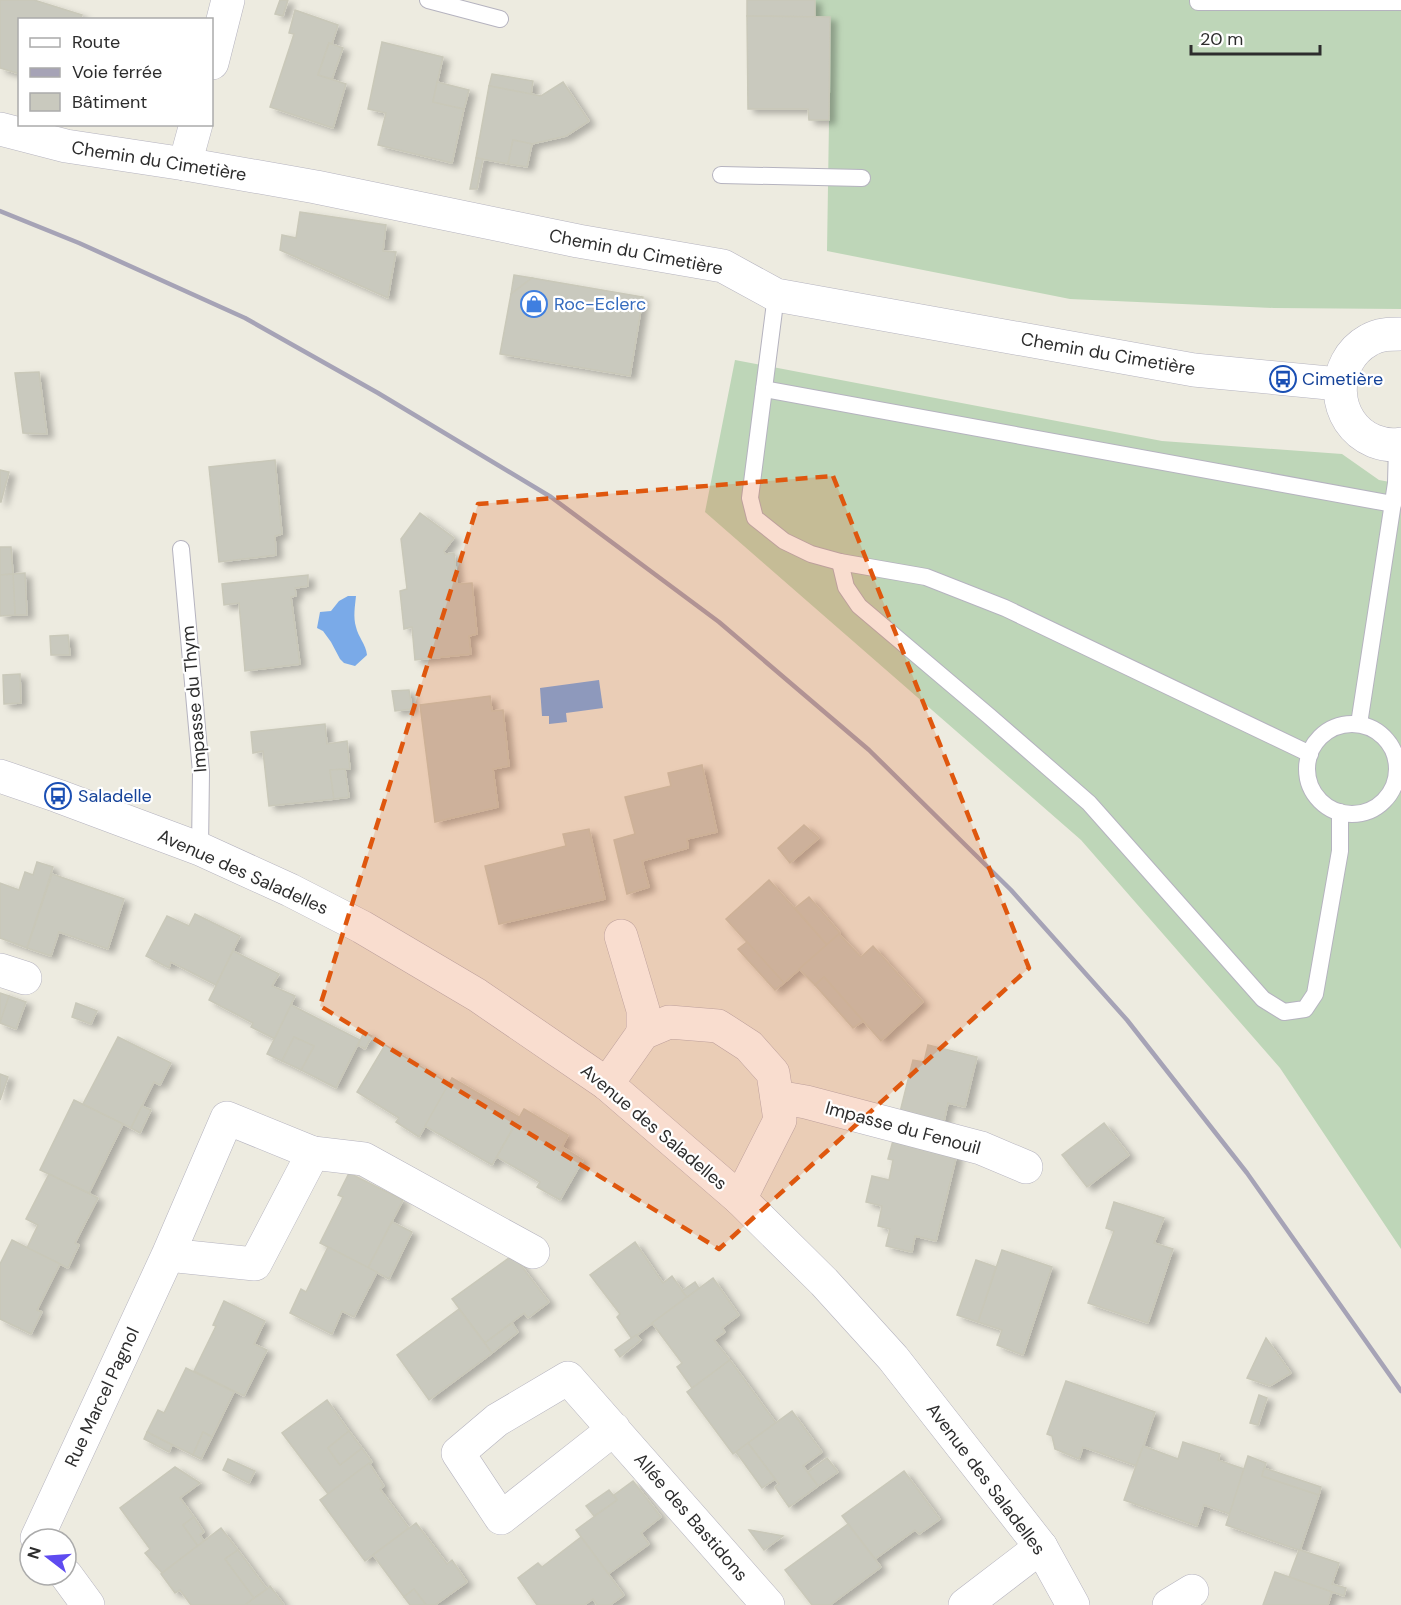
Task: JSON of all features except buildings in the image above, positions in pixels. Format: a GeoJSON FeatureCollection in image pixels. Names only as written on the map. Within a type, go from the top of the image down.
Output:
{"type":"FeatureCollection","features":[{"type":"Feature","properties":{"kind":"street"},"geometry":{"type":"LineString","coordinates":[[213,59],[228,0]]}},
{"type":"Feature","properties":{"kind":"street"},"geometry":{"type":"LineString","coordinates":[[185,164],[195,126]]}},
{"type":"Feature","properties":{"kind":"street","name":"Chemin du Cimetière"},"geometry":{"type":"LineString","coordinates":[[0,129],[66,146],[316,187],[578,241],[723,266],[776,296],[1194,370],[1340,384]]}},
{"type":"Feature","properties":{"kind":"street"},"geometry":{"type":"LineString","coordinates":[[1399,445],[1381,444],[1366,438],[1354,427],[1345,415],[1340,400],[1340,384],[1344,366],[1355,351],[1370,339],[1388,334],[1401,334]]}},
{"type":"Feature","properties":{"kind":"street","name":"Avenue des Saladelles"},"geometry":{"type":"LineString","coordinates":[[0,776],[200,849],[290,890],[362,927],[477,995],[607,1084],[740,1199],[824,1282],[893,1358],[1041,1547],[1073,1605]]}},
{"type":"Feature","properties":{"kind":"street"},"geometry":{"type":"LineString","coordinates":[[621,936],[643,1010],[643,1034]]}},
{"type":"Feature","properties":{"kind":"street"},"geometry":{"type":"LineString","coordinates":[[607,1084],[643,1034],[669,1022],[718,1026],[749,1046],[773,1073],[780,1120],[740,1199]]}},
{"type":"Feature","properties":{"kind":"street","name":"Impasse du Fenouil"},"geometry":{"type":"LineString","coordinates":[[777,1097],[806,1102],[981,1148],[1026,1167]]}},
{"type":"Feature","properties":{"kind":"street","name":"Rue Marcel Pagnol"},"geometry":{"type":"LineString","coordinates":[[42,1527],[168,1255],[227,1118],[313,1153],[364,1159],[532,1252]]}},
{"type":"Feature","properties":{"kind":"street"},"geometry":{"type":"LineString","coordinates":[[168,1255],[255,1264],[313,1153]]}},
{"type":"Feature","properties":{"kind":"street","name":"Allée des Bastidons"},"geometry":{"type":"LineString","coordinates":[[614,1429],[501,1518],[458,1453],[497,1420],[568,1378],[614,1429],[768,1605]]}},
{"type":"Feature","properties":{"kind":"street"},"geometry":{"type":"LineString","coordinates":[[965,1605],[1041,1547]]}},
{"type":"Feature","properties":{"kind":"street"},"geometry":{"type":"LineString","coordinates":[[75,1587],[88,1605]]}},
{"type":"Feature","properties":{"kind":"lane"},"geometry":{"type":"LineString","coordinates":[[428,0],[500,19]]}},
{"type":"Feature","properties":{"kind":"lane"},"geometry":{"type":"LineString","coordinates":[[1198,0],[1198,2],[1401,2]]}},
{"type":"Feature","properties":{"kind":"lane"},"geometry":{"type":"LineString","coordinates":[[721,175],[862,178]]}},
{"type":"Feature","properties":{"kind":"lane"},"geometry":{"type":"LineString","coordinates":[[776,296],[750,498],[755,518],[784,541],[811,554],[840,562],[926,577],[1005,608],[1310,754]]}},
{"type":"Feature","properties":{"kind":"lane"},"geometry":{"type":"LineString","coordinates":[[764,389],[1393,504]]}},
{"type":"Feature","properties":{"kind":"lane"},"geometry":{"type":"LineString","coordinates":[[1359,724],[1393,504],[1399,445]]}},
{"type":"Feature","properties":{"kind":"lane","name":"Impasse du Thym"},"geometry":{"type":"LineString","coordinates":[[181,549],[201,772],[200,849]]}},
{"type":"Feature","properties":{"kind":"lane"},"geometry":{"type":"LineString","coordinates":[[840,562],[846,587],[859,606],[1089,803],[1263,999],[1284,1012],[1305,1009],[1315,994],[1340,851],[1340,812]]}},
{"type":"Feature","properties":{"kind":"lane"},"geometry":{"type":"LineString","coordinates":[[1344,724],[1359,724],[1374,729],[1386,739],[1394,753],[1398,781],[1381,804],[1368,811],[1354,814],[1327,807],[1310,785],[1307,769],[1310,754],[1318,741],[1330,731],[1344,724]]}},
{"type":"Feature","properties":{"kind":"highlighted area"},"geometry":{"type":"Polygon","coordinates":[[[833,476],[1029,968],[719,1249],[320,1006],[478,504],[833,476]]]}},
{"type":"Feature","properties":{"kind":"green space"},"geometry":{"type":"Polygon","coordinates":[[[747,0],[1401,0],[1401,309],[1274,308],[1070,299],[827,251],[829,121],[809,120],[808,109],[748,109],[747,0]]]}},
{"type":"Feature","properties":{"kind":"green space"},"geometry":{"type":"Polygon","coordinates":[[[735,360],[1162,441],[1342,454],[1379,480],[1401,484],[1401,1249],[1280,1068],[1081,840],[705,512],[735,360]]]}},
{"type":"Feature","properties":{"kind":"water"},"geometry":{"type":"Polygon","coordinates":[[[348,596],[356,596],[355,623],[367,655],[355,666],[344,663],[340,659],[323,631],[317,628],[320,612],[331,611],[339,601],[348,596]]]}},
{"type":"Feature","properties":{"kind":"water"},"geometry":{"type":"Polygon","coordinates":[[[599,680],[603,708],[566,713],[567,722],[549,724],[549,716],[542,716],[540,688],[599,680]]]}},
{"type":"Feature","properties":{"kind":"railway"},"geometry":{"type":"LineString","coordinates":[[0,211],[79,243],[245,318],[378,393],[551,497],[719,622],[869,750],[1011,890],[1127,1020],[1247,1173],[1401,1391]]}},
{"type":"Feature","properties":{"kind":"place","name":"Roc-Eclerc"},"geometry":{"type":"Point","coordinates":[534,304]}},
{"type":"Feature","properties":{"kind":"place","name":"Cimetière"},"geometry":{"type":"Point","coordinates":[1283,379]}},
{"type":"Feature","properties":{"kind":"place","name":"Saladelle"},"geometry":{"type":"Point","coordinates":[58,796]}}]}
